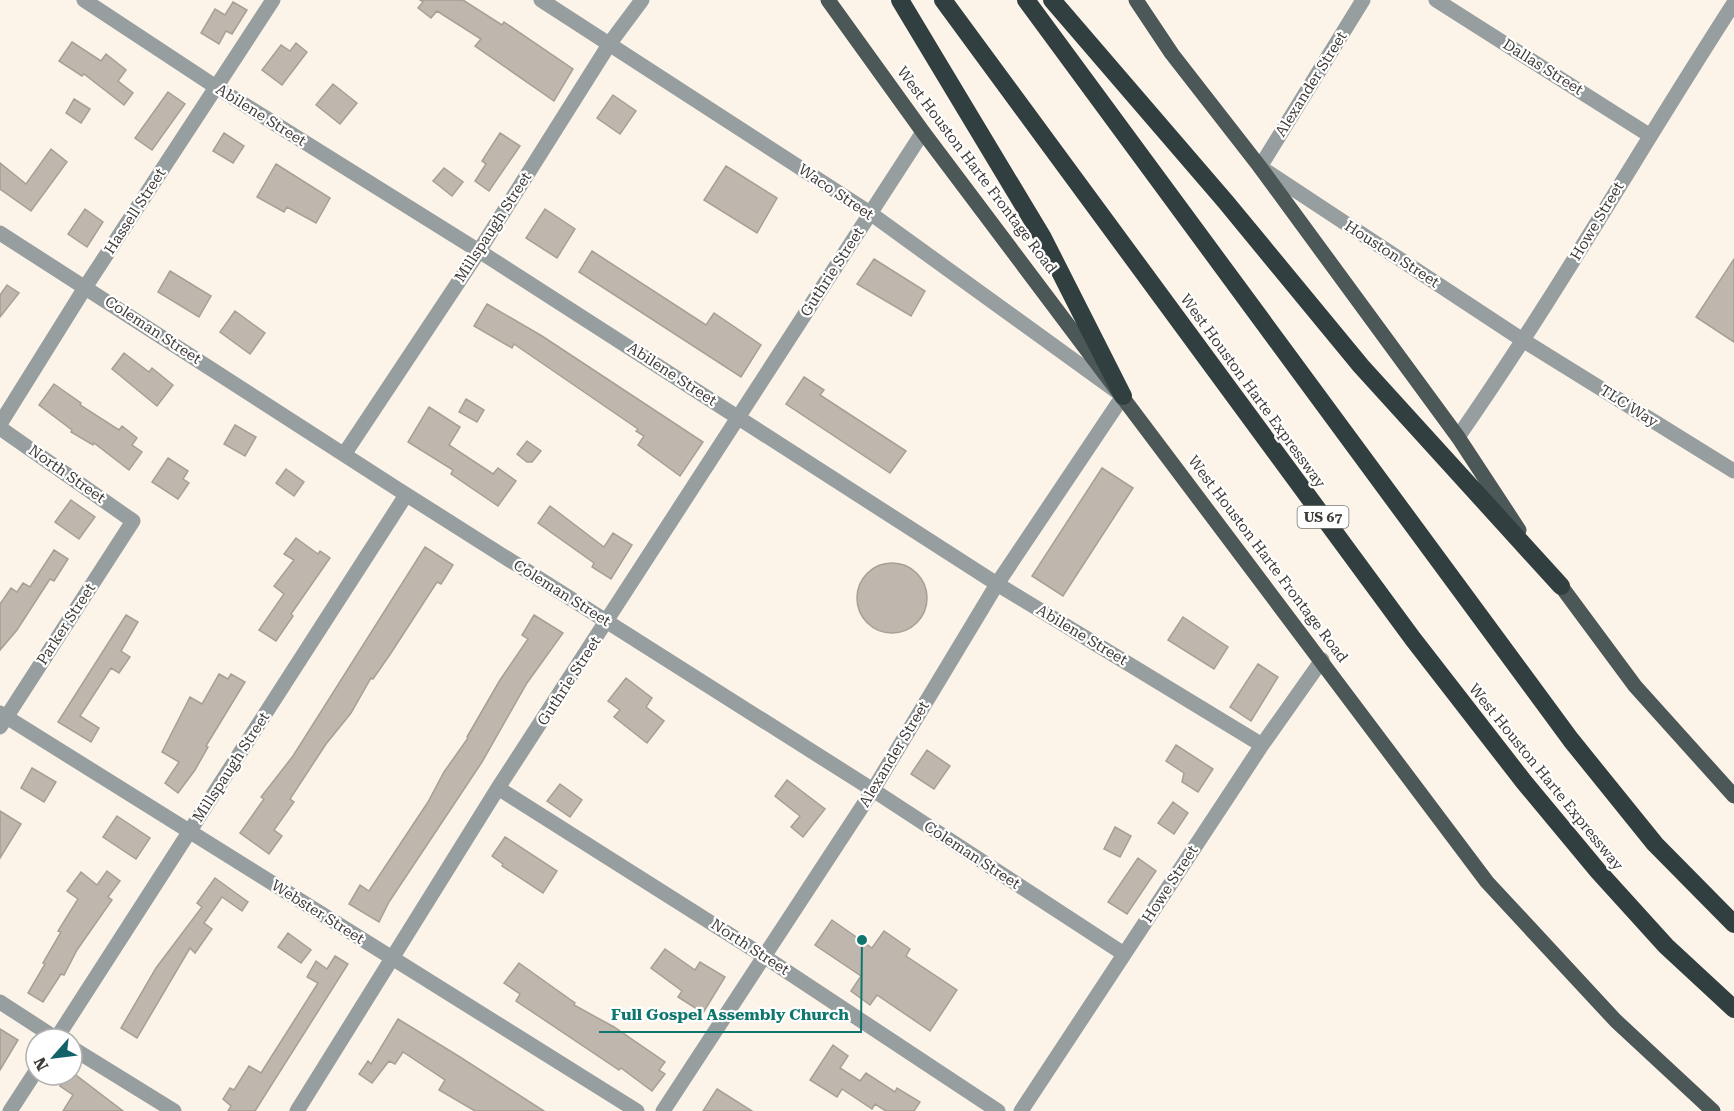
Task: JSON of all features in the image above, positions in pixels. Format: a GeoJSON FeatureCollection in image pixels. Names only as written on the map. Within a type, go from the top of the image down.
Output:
{"type":"FeatureCollection","features":[{"type":"Feature","properties":{"kind":"highway"},"geometry":{"type":"LineString","coordinates":[[900,0],[1043,238],[1123,396]]}},
{"type":"Feature","properties":{"kind":"highway","name":"West Houston Harte Expressway"},"geometry":{"type":"LineString","coordinates":[[943,0],[1413,639],[1524,782],[1598,871],[1666,946],[1734,1009]]}},
{"type":"Feature","properties":{"kind":"highway"},"geometry":{"type":"LineString","coordinates":[[1026,0],[1571,740],[1655,844],[1734,924]]}},
{"type":"Feature","properties":{"kind":"highway"},"geometry":{"type":"LineString","coordinates":[[1052,0],[1225,201],[1361,366],[1561,586]]}},
{"type":"Feature","properties":{"kind":"main road","name":"West Houston Harte Frontage Road"},"geometry":{"type":"LineString","coordinates":[[828,0],[923,132],[1487,882],[1616,1021],[1713,1111]]}},
{"type":"Feature","properties":{"kind":"main road"},"geometry":{"type":"LineString","coordinates":[[1136,0],[1172,54],[1260,167],[1458,437],[1498,502],[1635,686],[1734,796]]}},
{"type":"Feature","properties":{"kind":"street","name":"Abilene Street"},"geometry":{"type":"LineString","coordinates":[[84,0],[216,87],[479,251],[997,584],[1262,745]]}},
{"type":"Feature","properties":{"kind":"street","name":"Hassell Street"},"geometry":{"type":"LineString","coordinates":[[0,426],[86,286],[273,0]]}},
{"type":"Feature","properties":{"kind":"street","name":"Waco Street"},"geometry":{"type":"LineString","coordinates":[[541,0],[870,213],[1123,396]]}},
{"type":"Feature","properties":{"kind":"street","name":"Millspaugh Street"},"geometry":{"type":"LineString","coordinates":[[345,453],[479,251],[610,43],[642,0]]}},
{"type":"Feature","properties":{"kind":"street","name":"Alexander Street"},"geometry":{"type":"LineString","coordinates":[[1260,167],[1363,0]]}},
{"type":"Feature","properties":{"kind":"street","name":"Dallas Street"},"geometry":{"type":"LineString","coordinates":[[1436,0],[1649,135]]}},
{"type":"Feature","properties":{"kind":"street","name":"Howe Street"},"geometry":{"type":"LineString","coordinates":[[1458,437],[1524,341],[1649,135],[1734,3]]}},
{"type":"Feature","properties":{"kind":"street","name":"Guthrie Street"},"geometry":{"type":"LineString","coordinates":[[297,1111],[498,788],[608,622],[923,132]]}},
{"type":"Feature","properties":{"kind":"street","name":"Houston Street"},"geometry":{"type":"LineString","coordinates":[[1260,167],[1524,341]]}},
{"type":"Feature","properties":{"kind":"street","name":"Coleman Street"},"geometry":{"type":"LineString","coordinates":[[0,233],[345,453],[406,495],[873,790],[1124,954]]}},
{"type":"Feature","properties":{"kind":"street","name":"TLC Way"},"geometry":{"type":"LineString","coordinates":[[1524,341],[1734,471]]}},
{"type":"Feature","properties":{"kind":"street","name":"Alexander Street"},"geometry":{"type":"LineString","coordinates":[[663,1111],[873,790],[997,584],[1123,396]]}},
{"type":"Feature","properties":{"kind":"street","name":"North Street"},"geometry":{"type":"LineString","coordinates":[[0,426],[133,521]]}},
{"type":"Feature","properties":{"kind":"street","name":"Millspaugh Street"},"geometry":{"type":"LineString","coordinates":[[65,1027],[406,495]]}},
{"type":"Feature","properties":{"kind":"street","name":"Parker Street"},"geometry":{"type":"LineString","coordinates":[[2,719],[133,521]]}},
{"type":"Feature","properties":{"kind":"street","name":"Howe Street"},"geometry":{"type":"LineString","coordinates":[[1021,1111],[1262,745],[1322,660]]}},
{"type":"Feature","properties":{"kind":"street","name":"Webster Street"},"geometry":{"type":"LineString","coordinates":[[2,719],[189,831],[637,1111]]}},
{"type":"Feature","properties":{"kind":"street","name":"North Street"},"geometry":{"type":"LineString","coordinates":[[498,788],[765,957],[998,1111]]}},
{"type":"Feature","properties":{"kind":"street"},"geometry":{"type":"LineString","coordinates":[[0,1002],[39,1027]]}},
{"type":"Feature","properties":{"kind":"street"},"geometry":{"type":"LineString","coordinates":[[84,1055],[174,1111]]}},
{"type":"Feature","properties":{"kind":"street"},"geometry":{"type":"LineString","coordinates":[[10,1111],[26,1087]]}},
{"type":"Feature","properties":{"kind":"building"},"geometry":{"type":"Polygon","coordinates":[[[420,0],[463,0],[502,25],[504,22],[573,69],[554,101],[475,46],[481,39],[437,11],[431,18],[418,8],[423,2],[420,0]]]}},
{"type":"Feature","properties":{"kind":"building"},"geometry":{"type":"Polygon","coordinates":[[[233,2],[247,10],[232,34],[226,31],[219,44],[201,33],[215,9],[225,15],[233,2]]]}},
{"type":"Feature","properties":{"kind":"building"},"geometry":{"type":"Polygon","coordinates":[[[72,42],[101,61],[106,54],[126,70],[118,81],[133,93],[124,105],[84,74],[82,76],[59,61],[72,42]]]}},
{"type":"Feature","properties":{"kind":"building"},"geometry":{"type":"Polygon","coordinates":[[[296,43],[307,52],[282,85],[262,70],[281,45],[290,51],[296,43]]]}},
{"type":"Feature","properties":{"kind":"building"},"geometry":{"type":"Polygon","coordinates":[[[333,84],[357,103],[340,124],[316,105],[333,84]]]}},
{"type":"Feature","properties":{"kind":"building"},"geometry":{"type":"Polygon","coordinates":[[[168,92],[185,104],[152,150],[135,138],[168,92]]]}},
{"type":"Feature","properties":{"kind":"building"},"geometry":{"type":"Polygon","coordinates":[[[613,95],[636,111],[620,134],[597,118],[613,95]]]}},
{"type":"Feature","properties":{"kind":"building"},"geometry":{"type":"Polygon","coordinates":[[[74,99],[90,109],[81,123],[66,113],[74,99]]]}},
{"type":"Feature","properties":{"kind":"building"},"geometry":{"type":"Polygon","coordinates":[[[224,133],[244,146],[233,163],[213,151],[224,133]]]}},
{"type":"Feature","properties":{"kind":"building"},"geometry":{"type":"Polygon","coordinates":[[[500,133],[520,146],[489,191],[475,181],[486,164],[482,161],[500,133]]]}},
{"type":"Feature","properties":{"kind":"building"},"geometry":{"type":"Polygon","coordinates":[[[51,149],[67,162],[31,211],[0,189],[0,163],[26,184],[51,149]]]}},
{"type":"Feature","properties":{"kind":"building"},"geometry":{"type":"Polygon","coordinates":[[[276,164],[330,198],[316,223],[287,207],[284,212],[257,197],[276,164]]]}},
{"type":"Feature","properties":{"kind":"building"},"geometry":{"type":"Polygon","coordinates":[[[726,166],[777,198],[757,233],[704,200],[726,166]]]}},
{"type":"Feature","properties":{"kind":"building"},"geometry":{"type":"Polygon","coordinates":[[[444,168],[463,182],[452,196],[433,181],[444,168]]]}},
{"type":"Feature","properties":{"kind":"building"},"geometry":{"type":"Polygon","coordinates":[[[85,209],[103,222],[87,247],[68,234],[85,209]]]}},
{"type":"Feature","properties":{"kind":"building"},"geometry":{"type":"Polygon","coordinates":[[[545,209],[575,229],[557,258],[526,238],[545,209]]]}},
{"type":"Feature","properties":{"kind":"building"},"geometry":{"type":"Polygon","coordinates":[[[592,251],[706,325],[714,313],[761,345],[741,377],[579,272],[592,251]]]}},
{"type":"Feature","properties":{"kind":"building"},"geometry":{"type":"Polygon","coordinates":[[[874,259],[925,291],[911,316],[857,284],[874,259]]]}},
{"type":"Feature","properties":{"kind":"building"},"geometry":{"type":"Polygon","coordinates":[[[1734,259],[1734,342],[1696,317],[1734,259]]]}},
{"type":"Feature","properties":{"kind":"building"},"geometry":{"type":"Polygon","coordinates":[[[170,271],[211,296],[199,317],[158,292],[170,271]]]}},
{"type":"Feature","properties":{"kind":"building"},"geometry":{"type":"Polygon","coordinates":[[[7,285],[19,293],[0,317],[0,295],[7,285]]]}},
{"type":"Feature","properties":{"kind":"building"},"geometry":{"type":"Polygon","coordinates":[[[487,304],[542,336],[703,442],[680,476],[638,445],[644,436],[636,431],[638,429],[514,344],[512,348],[474,326],[487,304]]]}},
{"type":"Feature","properties":{"kind":"building"},"geometry":{"type":"Polygon","coordinates":[[[235,311],[265,333],[250,354],[220,332],[235,311]]]}},
{"type":"Feature","properties":{"kind":"building"},"geometry":{"type":"Polygon","coordinates":[[[124,353],[149,372],[152,368],[173,385],[157,406],[112,369],[124,353]]]}},
{"type":"Feature","properties":{"kind":"building"},"geometry":{"type":"Polygon","coordinates":[[[804,377],[824,390],[820,395],[906,451],[890,473],[786,404],[804,377]]]}},
{"type":"Feature","properties":{"kind":"building"},"geometry":{"type":"Polygon","coordinates":[[[54,384],[81,403],[80,405],[119,430],[122,426],[137,438],[132,445],[142,452],[129,470],[94,443],[93,445],[71,432],[72,430],[39,405],[54,384]]]}},
{"type":"Feature","properties":{"kind":"building"},"geometry":{"type":"Polygon","coordinates":[[[466,399],[484,410],[477,422],[459,412],[466,399]]]}},
{"type":"Feature","properties":{"kind":"building"},"geometry":{"type":"Polygon","coordinates":[[[429,407],[460,427],[449,445],[493,474],[498,468],[516,481],[498,506],[451,474],[453,470],[408,442],[429,407]]]}},
{"type":"Feature","properties":{"kind":"building"},"geometry":{"type":"Polygon","coordinates":[[[235,425],[256,437],[245,456],[224,444],[235,425]]]}},
{"type":"Feature","properties":{"kind":"building"},"geometry":{"type":"Polygon","coordinates":[[[527,441],[541,451],[532,462],[527,462],[517,454],[527,441]]]}},
{"type":"Feature","properties":{"kind":"building"},"geometry":{"type":"Polygon","coordinates":[[[168,458],[188,471],[183,479],[189,483],[178,499],[152,482],[168,458]]]}},
{"type":"Feature","properties":{"kind":"building"},"geometry":{"type":"Polygon","coordinates":[[[1102,468],[1133,488],[1063,596],[1032,576],[1102,468]]]}},
{"type":"Feature","properties":{"kind":"building"},"geometry":{"type":"Polygon","coordinates":[[[286,469],[304,482],[294,496],[276,483],[286,469]]]}},
{"type":"Feature","properties":{"kind":"building"},"geometry":{"type":"Polygon","coordinates":[[[71,500],[95,517],[79,539],[55,522],[71,500]]]}},
{"type":"Feature","properties":{"kind":"building"},"geometry":{"type":"Polygon","coordinates":[[[550,506],[604,547],[613,533],[632,545],[611,579],[592,567],[594,563],[538,523],[550,506]]]}},
{"type":"Feature","properties":{"kind":"building"},"geometry":{"type":"Polygon","coordinates":[[[296,538],[318,554],[320,551],[330,558],[291,614],[293,616],[276,641],[259,630],[284,594],[274,586],[294,560],[284,554],[296,538]]]}},
{"type":"Feature","properties":{"kind":"building"},"geometry":{"type":"Polygon","coordinates":[[[425,547],[453,565],[441,584],[437,582],[391,653],[373,679],[371,678],[351,713],[326,744],[290,799],[294,802],[274,830],[282,836],[269,854],[240,833],[264,799],[261,797],[293,756],[425,547]]]}},
{"type":"Feature","properties":{"kind":"building"},"geometry":{"type":"Polygon","coordinates":[[[54,550],[68,559],[54,581],[50,579],[17,630],[0,650],[0,604],[11,588],[17,592],[23,583],[30,587],[54,550]]]}},
{"type":"Feature","properties":{"kind":"building"},"geometry":{"type":"Polygon","coordinates":[[[892,563],[911,569],[921,579],[927,598],[921,617],[911,627],[892,633],[873,627],[863,617],[857,598],[863,579],[873,569],[892,563]]]}},
{"type":"Feature","properties":{"kind":"building"},"geometry":{"type":"Polygon","coordinates":[[[126,615],[138,622],[121,651],[130,657],[119,673],[111,668],[80,716],[99,728],[91,742],[58,722],[126,615]]]}},
{"type":"Feature","properties":{"kind":"building"},"geometry":{"type":"Polygon","coordinates":[[[534,615],[563,633],[527,683],[482,762],[389,902],[379,922],[349,904],[360,885],[369,891],[428,802],[444,772],[468,738],[500,680],[528,639],[522,635],[534,615]]]}},
{"type":"Feature","properties":{"kind":"building"},"geometry":{"type":"Polygon","coordinates":[[[1183,617],[1228,647],[1214,669],[1168,640],[1183,617]]]}},
{"type":"Feature","properties":{"kind":"building"},"geometry":{"type":"Polygon","coordinates":[[[1258,664],[1278,677],[1251,721],[1230,707],[1258,664]]]}},
{"type":"Feature","properties":{"kind":"building"},"geometry":{"type":"Polygon","coordinates":[[[219,674],[228,679],[231,674],[245,682],[206,746],[208,747],[195,770],[178,793],[165,783],[179,762],[162,752],[190,697],[202,704],[219,674]]]}},
{"type":"Feature","properties":{"kind":"building"},"geometry":{"type":"Polygon","coordinates":[[[626,678],[652,698],[646,707],[664,721],[647,743],[614,717],[620,710],[608,701],[626,678]]]}},
{"type":"Feature","properties":{"kind":"building"},"geometry":{"type":"Polygon","coordinates":[[[1176,745],[1213,769],[1198,792],[1182,782],[1184,773],[1166,761],[1176,745]]]}},
{"type":"Feature","properties":{"kind":"building"},"geometry":{"type":"Polygon","coordinates":[[[927,750],[950,766],[934,789],[911,774],[927,750]]]}},
{"type":"Feature","properties":{"kind":"building"},"geometry":{"type":"Polygon","coordinates":[[[32,768],[56,782],[44,802],[21,788],[32,768]]]}},
{"type":"Feature","properties":{"kind":"building"},"geometry":{"type":"Polygon","coordinates":[[[787,780],[825,809],[803,837],[791,827],[800,816],[775,796],[787,780]]]}},
{"type":"Feature","properties":{"kind":"building"},"geometry":{"type":"Polygon","coordinates":[[[560,784],[582,800],[570,817],[547,801],[560,784]]]}},
{"type":"Feature","properties":{"kind":"building"},"geometry":{"type":"Polygon","coordinates":[[[1173,802],[1188,813],[1174,834],[1158,823],[1173,802]]]}},
{"type":"Feature","properties":{"kind":"building"},"geometry":{"type":"Polygon","coordinates":[[[0,811],[21,824],[0,858],[0,811]]]}},
{"type":"Feature","properties":{"kind":"building"},"geometry":{"type":"Polygon","coordinates":[[[117,816],[150,838],[136,859],[103,837],[117,816]]]}},
{"type":"Feature","properties":{"kind":"building"},"geometry":{"type":"Polygon","coordinates":[[[1115,827],[1131,836],[1120,857],[1104,849],[1115,827]]]}},
{"type":"Feature","properties":{"kind":"building"},"geometry":{"type":"Polygon","coordinates":[[[505,837],[557,871],[543,893],[502,866],[503,864],[492,856],[505,837]]]}},
{"type":"Feature","properties":{"kind":"building"},"geometry":{"type":"Polygon","coordinates":[[[1138,858],[1156,871],[1127,914],[1108,902],[1138,858]]]}},
{"type":"Feature","properties":{"kind":"building"},"geometry":{"type":"Polygon","coordinates":[[[107,871],[120,881],[108,897],[112,900],[77,950],[64,975],[61,974],[43,1002],[28,993],[61,932],[58,931],[78,899],[67,891],[81,872],[97,885],[107,871]]]}},
{"type":"Feature","properties":{"kind":"building"},"geometry":{"type":"Polygon","coordinates":[[[215,878],[248,902],[242,911],[222,897],[204,923],[212,929],[195,953],[190,948],[137,1038],[121,1028],[156,968],[202,907],[197,903],[215,878]]]}},
{"type":"Feature","properties":{"kind":"building"},"geometry":{"type":"Polygon","coordinates":[[[832,920],[872,948],[884,931],[910,949],[906,956],[957,990],[930,1031],[877,995],[870,1005],[851,991],[861,976],[815,945],[832,920]]]}},
{"type":"Feature","properties":{"kind":"building"},"geometry":{"type":"Polygon","coordinates":[[[288,933],[311,950],[301,963],[278,947],[288,933]]]}},
{"type":"Feature","properties":{"kind":"building"},"geometry":{"type":"Polygon","coordinates":[[[665,949],[695,970],[700,962],[725,977],[703,1013],[678,997],[682,991],[651,968],[665,949]]]}},
{"type":"Feature","properties":{"kind":"building"},"geometry":{"type":"Polygon","coordinates":[[[335,956],[348,964],[255,1111],[228,1111],[231,1106],[223,1099],[230,1088],[234,1090],[249,1066],[261,1073],[318,983],[307,977],[316,961],[327,969],[335,956]]]}},
{"type":"Feature","properties":{"kind":"building"},"geometry":{"type":"Polygon","coordinates":[[[519,963],[575,1003],[574,1005],[614,1027],[665,1062],[659,1070],[665,1074],[652,1091],[621,1068],[619,1070],[516,1001],[520,994],[504,983],[519,963]]]}},
{"type":"Feature","properties":{"kind":"building"},"geometry":{"type":"Polygon","coordinates":[[[398,1019],[544,1111],[475,1111],[439,1090],[445,1080],[403,1052],[395,1064],[389,1061],[372,1083],[359,1074],[368,1061],[371,1064],[398,1019]]]}},
{"type":"Feature","properties":{"kind":"building"},"geometry":{"type":"Polygon","coordinates":[[[0,1029],[18,1040],[0,1070],[0,1029]]]}},
{"type":"Feature","properties":{"kind":"building"},"geometry":{"type":"Polygon","coordinates":[[[833,1045],[848,1056],[840,1068],[860,1081],[866,1073],[895,1092],[897,1088],[920,1102],[914,1111],[886,1111],[875,1104],[872,1109],[842,1089],[837,1097],[810,1080],[833,1045]]]}},
{"type":"Feature","properties":{"kind":"building"},"geometry":{"type":"Polygon","coordinates":[[[84,1081],[123,1111],[63,1111],[73,1095],[61,1087],[84,1087],[84,1081]]]}},
{"type":"Feature","properties":{"kind":"building"},"geometry":{"type":"Polygon","coordinates":[[[717,1089],[752,1111],[703,1111],[717,1089]]]}},
{"type":"Feature","properties":{"kind":"place","name":"Full Gospel Assembly Church"},"geometry":{"type":"Point","coordinates":[862,940]}}]}
